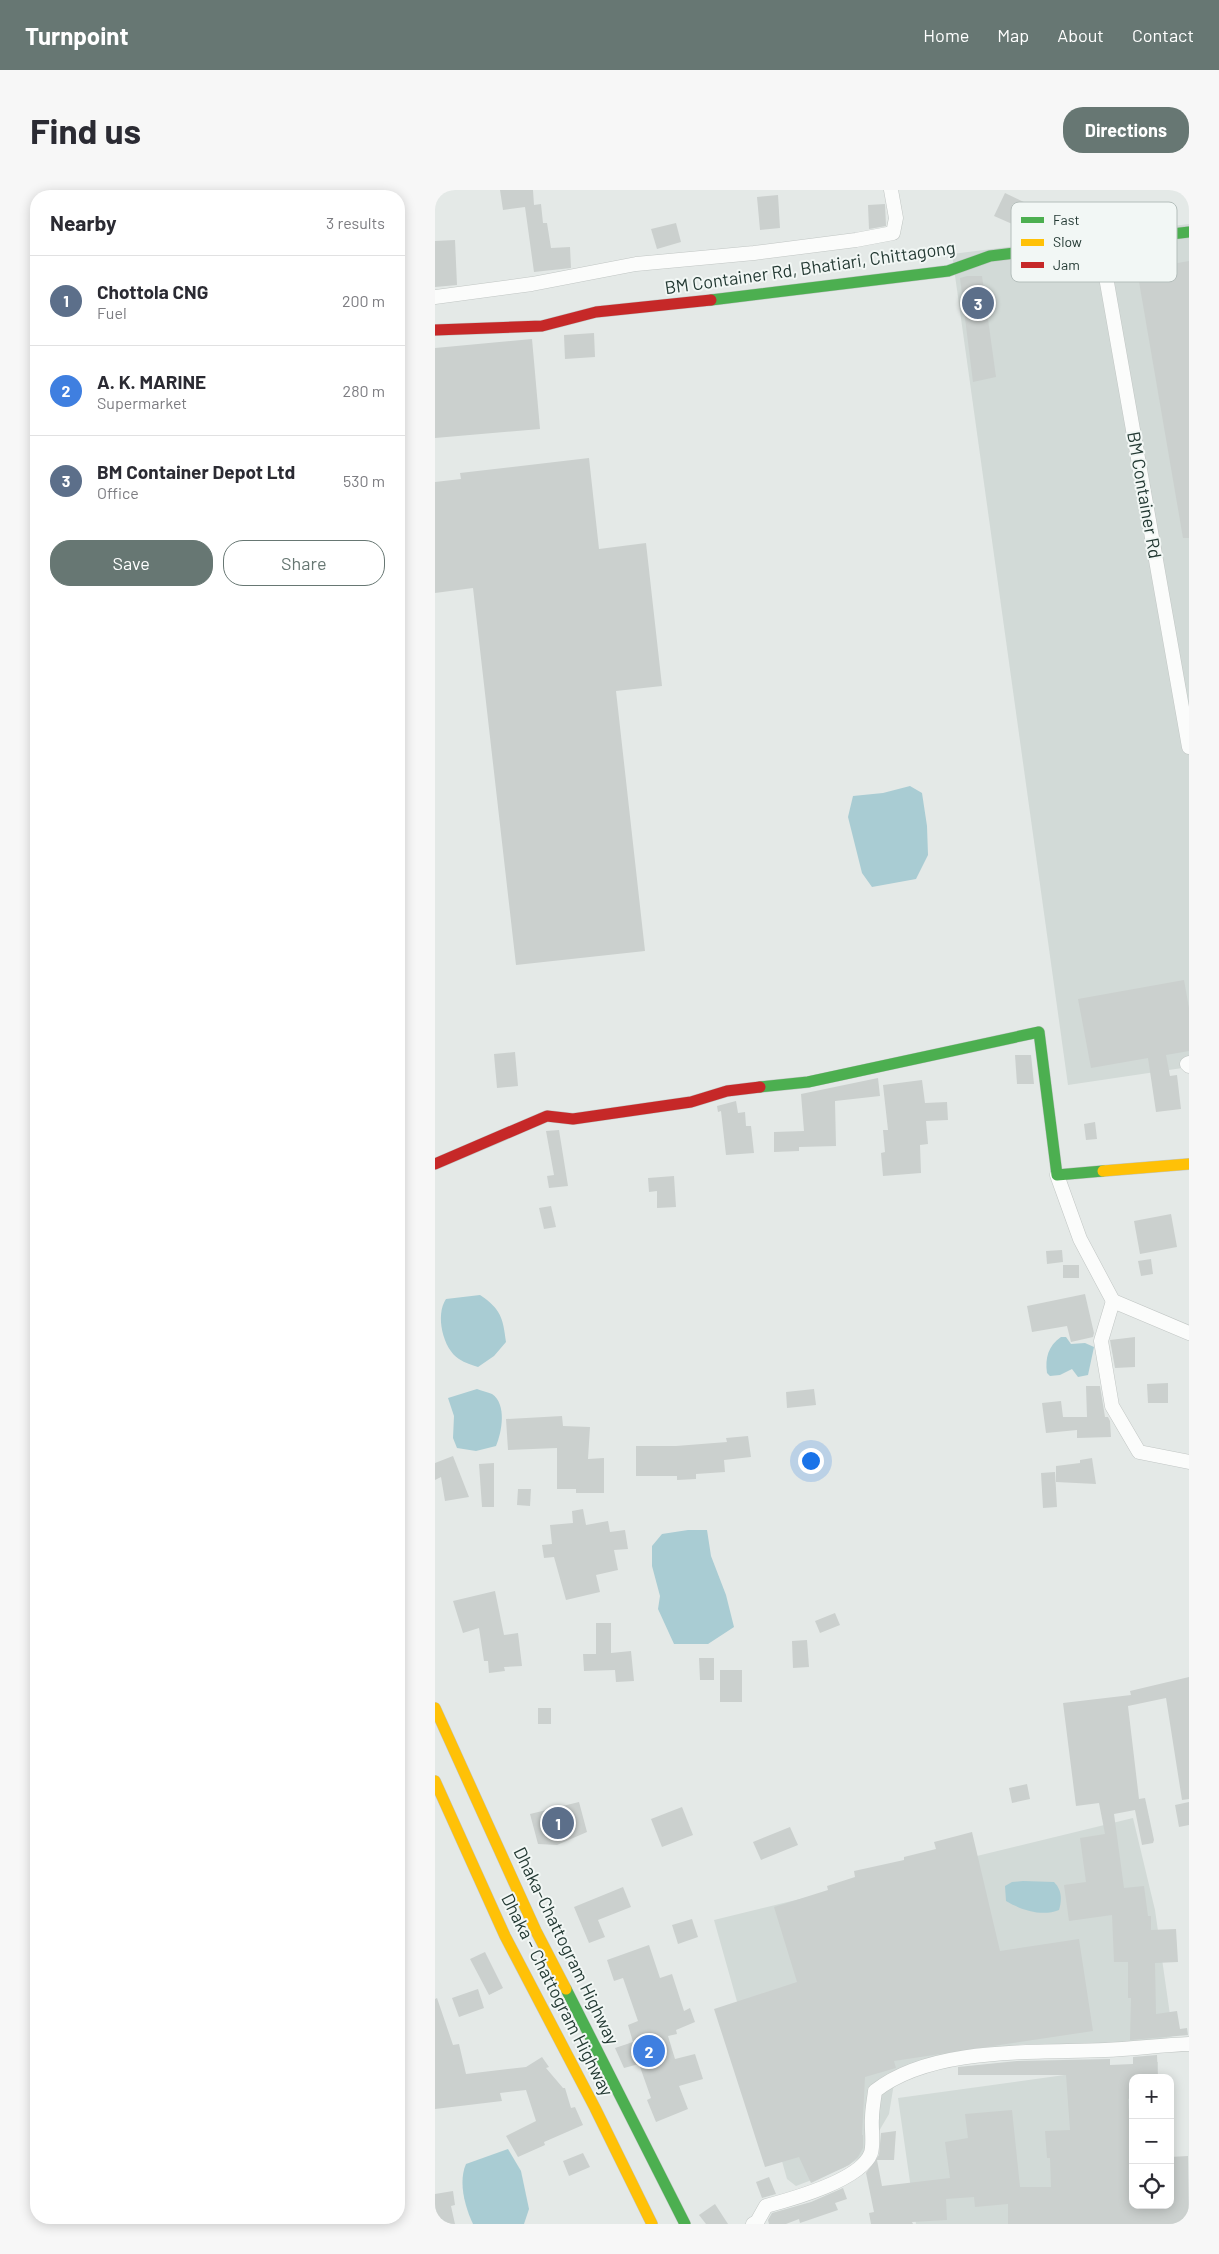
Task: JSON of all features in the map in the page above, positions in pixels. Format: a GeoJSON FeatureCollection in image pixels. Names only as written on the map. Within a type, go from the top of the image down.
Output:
{"type":"FeatureCollection","features":[{"type":"Feature","properties":{"kind":"main road","name":"BM Container Rd, Bhatiari, Chittagong"},"geometry":{"type":"LineString","coordinates":[[435,330],[542,326],[596,312],[679,304],[939,272],[990,256],[1011,254]]}},
{"type":"Feature","properties":{"kind":"main road"},"geometry":{"type":"LineString","coordinates":[[435,1164],[547,1116],[573,1119],[691,1102],[727,1091],[808,1082],[1039,1032],[1057,1175],[1189,1164]]}},
{"type":"Feature","properties":{"kind":"main road","name":"Dhaka-Chattogram Highway"},"geometry":{"type":"LineString","coordinates":[[435,1708],[535,1930],[625,2102],[685,2224]]}},
{"type":"Feature","properties":{"kind":"main road","name":"Dhaka - Chattogram Highway"},"geometry":{"type":"LineString","coordinates":[[435,1781],[505,1936],[595,2108],[652,2224]]}},
{"type":"Feature","properties":{"kind":"street"},"geometry":{"type":"LineString","coordinates":[[435,297],[532,284],[637,264],[754,253],[856,240],[893,233],[896,218],[891,190]]}},
{"type":"Feature","properties":{"kind":"street","name":"BM Container Rd"},"geometry":{"type":"LineString","coordinates":[[1107,282],[1189,747]]}},
{"type":"Feature","properties":{"kind":"street"},"geometry":{"type":"LineString","coordinates":[[1057,1175],[1080,1239],[1113,1301],[1189,1333]]}},
{"type":"Feature","properties":{"kind":"street"},"geometry":{"type":"LineString","coordinates":[[1113,1301],[1101,1341],[1112,1406],[1139,1452],[1189,1462]]}},
{"type":"Feature","properties":{"kind":"street"},"geometry":{"type":"LineString","coordinates":[[753,2224],[757,2222],[766,2206],[787,2201],[840,2179],[862,2167],[871,2152],[875,2091],[889,2080],[908,2072],[949,2061],[993,2054],[1107,2050],[1189,2044]]}},
{"type":"Feature","properties":{"kind":"shaded area"},"geometry":{"type":"Polygon","coordinates":[[[1189,224],[1189,1067],[1068,1085],[952,254],[1011,247],[1011,282],[1177,282],[1177,226],[1189,224]]]}},
{"type":"Feature","properties":{"kind":"shaded area"},"geometry":{"type":"Polygon","coordinates":[[[1133,1818],[1155,1910],[1173,2036],[1150,2043],[1114,2046],[1023,2044],[931,2059],[896,2071],[889,2114],[865,2155],[843,2168],[796,2186],[787,2179],[714,1920],[1133,1818]]]}},
{"type":"Feature","properties":{"kind":"shaded area"},"geometry":{"type":"Polygon","coordinates":[[[1158,2062],[1157,2074],[1129,2074],[1129,2209],[1138,2209],[1156,2224],[916,2224],[898,2098],[1158,2062]]]}},
{"type":"Feature","properties":{"kind":"water"},"geometry":{"type":"Polygon","coordinates":[[[910,786],[922,793],[927,826],[928,855],[916,879],[872,887],[862,873],[848,817],[853,796],[883,793],[910,786]]]}},
{"type":"Feature","properties":{"kind":"water"},"geometry":{"type":"Polygon","coordinates":[[[480,1295],[493,1305],[500,1315],[504,1326],[506,1342],[494,1356],[478,1367],[466,1363],[453,1354],[442,1331],[441,1314],[446,1299],[480,1295]]]}},
{"type":"Feature","properties":{"kind":"water"},"geometry":{"type":"Polygon","coordinates":[[[1061,1337],[1066,1337],[1071,1344],[1085,1343],[1094,1347],[1088,1375],[1078,1377],[1072,1369],[1060,1375],[1050,1376],[1047,1373],[1048,1353],[1053,1344],[1061,1337]]]}},
{"type":"Feature","properties":{"kind":"water"},"geometry":{"type":"Polygon","coordinates":[[[477,1389],[492,1394],[500,1404],[502,1418],[496,1446],[476,1451],[457,1448],[453,1438],[454,1416],[448,1398],[477,1389]]]}},
{"type":"Feature","properties":{"kind":"water"},"geometry":{"type":"Polygon","coordinates":[[[688,1530],[707,1530],[711,1556],[726,1595],[734,1627],[708,1644],[674,1644],[658,1609],[660,1596],[652,1566],[652,1546],[662,1534],[688,1530]]]}},
{"type":"Feature","properties":{"kind":"water"},"geometry":{"type":"Polygon","coordinates":[[[1012,1882],[1054,1882],[1059,1888],[1061,1895],[1059,1910],[1039,1913],[1018,1907],[1006,1901],[1005,1886],[1012,1882]]]}},
{"type":"Feature","properties":{"kind":"water"},"geometry":{"type":"Polygon","coordinates":[[[508,2149],[521,2171],[529,2209],[524,2224],[473,2224],[463,2194],[466,2164],[508,2149]]]}},
{"type":"Feature","properties":{"kind":"building"},"geometry":{"type":"Polygon","coordinates":[[[500,190],[533,190],[534,205],[541,204],[543,223],[547,223],[551,248],[570,247],[571,268],[534,272],[525,207],[503,210],[500,190]]]}},
{"type":"Feature","properties":{"kind":"building"},"geometry":{"type":"Polygon","coordinates":[[[1005,193],[1024,202],[1011,202],[1011,223],[994,216],[1005,193]]]}},
{"type":"Feature","properties":{"kind":"building"},"geometry":{"type":"Polygon","coordinates":[[[778,195],[780,228],[760,230],[757,197],[778,195]]]}},
{"type":"Feature","properties":{"kind":"building"},"geometry":{"type":"Polygon","coordinates":[[[885,204],[886,226],[869,229],[868,205],[885,204]]]}},
{"type":"Feature","properties":{"kind":"building"},"geometry":{"type":"Polygon","coordinates":[[[676,223],[681,242],[657,249],[651,229],[676,223]]]}},
{"type":"Feature","properties":{"kind":"building"},"geometry":{"type":"Polygon","coordinates":[[[455,240],[457,285],[435,287],[435,241],[455,240]]]}},
{"type":"Feature","properties":{"kind":"building"},"geometry":{"type":"Polygon","coordinates":[[[1189,261],[1189,538],[1183,538],[1139,282],[1177,282],[1177,263],[1189,261]]]}},
{"type":"Feature","properties":{"kind":"building"},"geometry":{"type":"Polygon","coordinates":[[[982,276],[996,377],[973,382],[960,278],[982,276]]]}},
{"type":"Feature","properties":{"kind":"building"},"geometry":{"type":"Polygon","coordinates":[[[594,333],[595,357],[565,359],[564,335],[594,333]]]}},
{"type":"Feature","properties":{"kind":"building"},"geometry":{"type":"Polygon","coordinates":[[[532,339],[540,429],[435,438],[435,348],[532,339]]]}},
{"type":"Feature","properties":{"kind":"building"},"geometry":{"type":"Polygon","coordinates":[[[589,458],[599,549],[646,543],[662,686],[616,691],[645,951],[516,965],[473,588],[435,593],[435,482],[461,479],[460,473],[589,458]]]}},
{"type":"Feature","properties":{"kind":"building"},"geometry":{"type":"Polygon","coordinates":[[[1184,980],[1189,1008],[1189,1051],[1166,1055],[1170,1076],[1177,1075],[1181,1109],[1156,1112],[1148,1058],[1091,1068],[1078,999],[1184,980]]]}},
{"type":"Feature","properties":{"kind":"building"},"geometry":{"type":"Polygon","coordinates":[[[515,1052],[518,1086],[497,1088],[494,1054],[515,1052]]]}},
{"type":"Feature","properties":{"kind":"building"},"geometry":{"type":"Polygon","coordinates":[[[1015,1055],[1031,1055],[1034,1084],[1017,1084],[1015,1055]]]}},
{"type":"Feature","properties":{"kind":"building"},"geometry":{"type":"Polygon","coordinates":[[[878,1078],[880,1096],[835,1101],[836,1146],[799,1147],[799,1151],[774,1152],[774,1132],[804,1131],[801,1094],[878,1078]]]}},
{"type":"Feature","properties":{"kind":"building"},"geometry":{"type":"Polygon","coordinates":[[[922,1080],[925,1103],[947,1102],[948,1120],[926,1121],[928,1144],[920,1145],[921,1173],[883,1176],[881,1153],[885,1152],[883,1130],[888,1130],[883,1085],[922,1080]]]}},
{"type":"Feature","properties":{"kind":"building"},"geometry":{"type":"Polygon","coordinates":[[[736,1101],[738,1113],[745,1112],[746,1126],[751,1126],[754,1153],[726,1155],[721,1111],[718,1112],[717,1106],[736,1101]]]}},
{"type":"Feature","properties":{"kind":"building"},"geometry":{"type":"Polygon","coordinates":[[[1095,1122],[1097,1139],[1086,1140],[1084,1124],[1095,1122]]]}},
{"type":"Feature","properties":{"kind":"building"},"geometry":{"type":"Polygon","coordinates":[[[559,1130],[568,1186],[549,1188],[547,1176],[554,1175],[546,1131],[559,1130]]]}},
{"type":"Feature","properties":{"kind":"building"},"geometry":{"type":"Polygon","coordinates":[[[674,1176],[676,1207],[657,1208],[657,1191],[649,1192],[648,1178],[674,1176]]]}},
{"type":"Feature","properties":{"kind":"building"},"geometry":{"type":"Polygon","coordinates":[[[551,1206],[556,1227],[544,1229],[539,1208],[551,1206]]]}},
{"type":"Feature","properties":{"kind":"building"},"geometry":{"type":"Polygon","coordinates":[[[1171,1214],[1177,1247],[1140,1254],[1134,1221],[1171,1214]]]}},
{"type":"Feature","properties":{"kind":"building"},"geometry":{"type":"Polygon","coordinates":[[[1062,1250],[1063,1262],[1047,1264],[1046,1251],[1062,1250]]]}},
{"type":"Feature","properties":{"kind":"building"},"geometry":{"type":"Polygon","coordinates":[[[1151,1259],[1153,1274],[1141,1276],[1138,1261],[1151,1259]]]}},
{"type":"Feature","properties":{"kind":"building"},"geometry":{"type":"Polygon","coordinates":[[[1063,1265],[1079,1265],[1079,1278],[1063,1278],[1063,1265]]]}},
{"type":"Feature","properties":{"kind":"building"},"geometry":{"type":"Polygon","coordinates":[[[1085,1294],[1094,1333],[1093,1337],[1071,1342],[1067,1326],[1032,1332],[1027,1306],[1085,1294]]]}},
{"type":"Feature","properties":{"kind":"building"},"geometry":{"type":"Polygon","coordinates":[[[1135,1337],[1135,1367],[1115,1368],[1110,1340],[1135,1337]]]}},
{"type":"Feature","properties":{"kind":"building"},"geometry":{"type":"Polygon","coordinates":[[[1168,1383],[1168,1403],[1148,1403],[1147,1384],[1168,1383]]]}},
{"type":"Feature","properties":{"kind":"building"},"geometry":{"type":"Polygon","coordinates":[[[1086,1386],[1100,1386],[1105,1417],[1108,1417],[1110,1421],[1111,1437],[1077,1438],[1077,1430],[1046,1433],[1042,1403],[1061,1401],[1063,1417],[1087,1417],[1086,1386]]]}},
{"type":"Feature","properties":{"kind":"building"},"geometry":{"type":"Polygon","coordinates":[[[814,1389],[816,1405],[787,1408],[786,1392],[814,1389]]]}},
{"type":"Feature","properties":{"kind":"building"},"geometry":{"type":"Polygon","coordinates":[[[562,1416],[563,1426],[590,1427],[588,1459],[604,1458],[604,1493],[576,1493],[576,1489],[557,1489],[557,1448],[508,1450],[506,1419],[562,1416]]]}},
{"type":"Feature","properties":{"kind":"building"},"geometry":{"type":"Polygon","coordinates":[[[748,1436],[751,1457],[724,1460],[725,1472],[696,1474],[696,1479],[677,1480],[677,1476],[636,1476],[636,1446],[676,1446],[727,1442],[726,1438],[748,1436]]]}},
{"type":"Feature","properties":{"kind":"building"},"geometry":{"type":"Polygon","coordinates":[[[453,1456],[469,1497],[445,1501],[441,1477],[435,1480],[435,1463],[453,1456]]]}},
{"type":"Feature","properties":{"kind":"building"},"geometry":{"type":"Polygon","coordinates":[[[1092,1458],[1096,1484],[1056,1482],[1056,1466],[1080,1463],[1080,1460],[1092,1458]]]}},
{"type":"Feature","properties":{"kind":"building"},"geometry":{"type":"Polygon","coordinates":[[[494,1463],[494,1507],[482,1507],[479,1464],[494,1463]]]}},
{"type":"Feature","properties":{"kind":"building"},"geometry":{"type":"Polygon","coordinates":[[[1055,1472],[1057,1507],[1043,1508],[1041,1473],[1055,1472]]]}},
{"type":"Feature","properties":{"kind":"building"},"geometry":{"type":"Polygon","coordinates":[[[518,1489],[531,1489],[530,1506],[517,1505],[518,1489]]]}},
{"type":"Feature","properties":{"kind":"building"},"geometry":{"type":"Polygon","coordinates":[[[583,1509],[586,1525],[608,1521],[610,1532],[625,1530],[628,1549],[614,1550],[618,1570],[596,1575],[600,1592],[566,1600],[554,1557],[544,1558],[542,1545],[552,1544],[550,1525],[573,1523],[572,1511],[583,1509]]]}},
{"type":"Feature","properties":{"kind":"building"},"geometry":{"type":"Polygon","coordinates":[[[495,1591],[504,1635],[518,1633],[522,1666],[504,1667],[505,1671],[489,1673],[488,1661],[484,1661],[479,1628],[463,1633],[453,1601],[495,1591]]]}},
{"type":"Feature","properties":{"kind":"building"},"geometry":{"type":"Polygon","coordinates":[[[835,1613],[840,1625],[820,1633],[815,1621],[835,1613]]]}},
{"type":"Feature","properties":{"kind":"building"},"geometry":{"type":"Polygon","coordinates":[[[596,1623],[611,1623],[611,1653],[631,1651],[634,1681],[616,1682],[615,1670],[584,1671],[583,1654],[596,1654],[596,1623]]]}},
{"type":"Feature","properties":{"kind":"building"},"geometry":{"type":"Polygon","coordinates":[[[807,1640],[809,1667],[793,1668],[792,1641],[807,1640]]]}},
{"type":"Feature","properties":{"kind":"building"},"geometry":{"type":"Polygon","coordinates":[[[699,1658],[714,1658],[714,1680],[700,1680],[699,1658]]]}},
{"type":"Feature","properties":{"kind":"building"},"geometry":{"type":"Polygon","coordinates":[[[720,1670],[742,1670],[742,1702],[720,1702],[720,1670]]]}},
{"type":"Feature","properties":{"kind":"building"},"geometry":{"type":"Polygon","coordinates":[[[1189,1677],[1189,1799],[1182,1800],[1166,1698],[1128,1706],[1139,1799],[1145,1798],[1154,1840],[1153,1843],[1142,1845],[1135,1810],[1114,1814],[1124,1888],[1144,1886],[1148,1916],[1151,1916],[1151,1930],[1176,1929],[1178,1962],[1155,1963],[1156,2014],[1177,2011],[1180,2029],[1187,2028],[1188,2035],[1130,2040],[1131,1998],[1128,1998],[1128,1962],[1114,1962],[1112,1915],[1069,1921],[1064,1885],[1086,1882],[1080,1838],[1105,1834],[1099,1803],[1076,1806],[1063,1703],[1131,1695],[1130,1691],[1189,1677]]]}},
{"type":"Feature","properties":{"kind":"building"},"geometry":{"type":"Polygon","coordinates":[[[538,1708],[551,1708],[551,1724],[538,1724],[538,1708]]]}},
{"type":"Feature","properties":{"kind":"building"},"geometry":{"type":"Polygon","coordinates":[[[1027,1784],[1030,1799],[1012,1803],[1009,1788],[1027,1784]]]}},
{"type":"Feature","properties":{"kind":"building"},"geometry":{"type":"Polygon","coordinates":[[[579,1802],[587,1832],[557,1845],[538,1844],[530,1814],[579,1802]]]}},
{"type":"Feature","properties":{"kind":"building"},"geometry":{"type":"Polygon","coordinates":[[[1189,1802],[1189,1825],[1179,1827],[1175,1805],[1189,1802]]]}},
{"type":"Feature","properties":{"kind":"building"},"geometry":{"type":"Polygon","coordinates":[[[682,1807],[693,1835],[662,1847],[651,1819],[682,1807]]]}},
{"type":"Feature","properties":{"kind":"building"},"geometry":{"type":"Polygon","coordinates":[[[790,1827],[798,1845],[761,1860],[753,1842],[790,1827]]]}},
{"type":"Feature","properties":{"kind":"building"},"geometry":{"type":"Polygon","coordinates":[[[972,1832],[1000,1951],[1079,1939],[1093,2031],[894,2061],[896,2068],[865,2077],[863,2148],[858,2157],[849,2165],[811,2183],[799,2157],[765,2167],[714,2009],[797,1982],[774,1907],[828,1890],[827,1886],[855,1877],[854,1871],[904,1860],[904,1857],[936,1849],[934,1842],[972,1832]]]}},
{"type":"Feature","properties":{"kind":"building"},"geometry":{"type":"Polygon","coordinates":[[[623,1887],[631,1907],[598,1920],[605,1937],[589,1943],[574,1907],[623,1887]]]}},
{"type":"Feature","properties":{"kind":"building"},"geometry":{"type":"Polygon","coordinates":[[[692,1919],[698,1937],[678,1944],[672,1925],[692,1919]]]}},
{"type":"Feature","properties":{"kind":"building"},"geometry":{"type":"Polygon","coordinates":[[[649,1945],[660,1978],[672,1974],[684,2011],[690,2008],[695,2022],[676,2030],[677,2034],[668,2036],[675,2059],[695,2054],[703,2079],[679,2086],[688,2109],[656,2122],[647,2100],[651,2098],[639,2064],[624,2068],[615,2048],[633,2042],[628,2025],[638,2021],[623,1978],[614,1981],[607,1960],[649,1945]]]}},
{"type":"Feature","properties":{"kind":"building"},"geometry":{"type":"Polygon","coordinates":[[[485,1952],[503,1988],[489,1995],[470,1959],[485,1952]]]}},
{"type":"Feature","properties":{"kind":"building"},"geometry":{"type":"Polygon","coordinates":[[[478,1989],[484,2008],[459,2017],[452,1998],[478,1989]]]}},
{"type":"Feature","properties":{"kind":"building"},"geometry":{"type":"Polygon","coordinates":[[[437,1998],[453,2045],[459,2044],[466,2074],[526,2067],[542,2057],[549,2067],[546,2068],[565,2088],[571,2108],[575,2107],[583,2125],[544,2142],[545,2145],[518,2157],[506,2136],[536,2121],[526,2090],[500,2093],[502,2101],[435,2109],[435,1999],[437,1998]]]}},
{"type":"Feature","properties":{"kind":"building"},"geometry":{"type":"Polygon","coordinates":[[[1157,2055],[1158,2074],[1129,2074],[1129,2209],[1174,2209],[1174,2157],[1188,2156],[1189,2224],[1008,2224],[1008,2204],[975,2207],[974,2197],[946,2199],[947,2220],[912,2222],[913,2224],[871,2224],[869,2213],[874,2212],[866,2173],[879,2155],[881,2133],[896,2131],[894,2160],[877,2160],[882,2186],[950,2178],[945,2142],[968,2138],[965,2114],[1012,2110],[1020,2187],[1051,2187],[1050,2158],[1047,2158],[1045,2131],[1070,2130],[1066,2075],[958,2075],[958,2067],[1017,2061],[1110,2059],[1110,2065],[1133,2064],[1133,2057],[1157,2055]]]}},
{"type":"Feature","properties":{"kind":"building"},"geometry":{"type":"Polygon","coordinates":[[[583,2153],[590,2167],[569,2176],[563,2161],[583,2153]]]}},
{"type":"Feature","properties":{"kind":"building"},"geometry":{"type":"Polygon","coordinates":[[[769,2177],[776,2194],[762,2198],[756,2182],[769,2177]]]}},
{"type":"Feature","properties":{"kind":"building"},"geometry":{"type":"Polygon","coordinates":[[[843,2188],[847,2199],[835,2203],[838,2210],[800,2223],[799,2219],[786,2224],[769,2224],[768,2220],[772,2213],[811,2202],[843,2188]]]}},
{"type":"Feature","properties":{"kind":"building"},"geometry":{"type":"Polygon","coordinates":[[[453,2191],[455,2205],[451,2206],[455,2224],[435,2224],[435,2194],[453,2191]]]}},
{"type":"Feature","properties":{"kind":"building"},"geometry":{"type":"Polygon","coordinates":[[[715,2204],[728,2224],[706,2224],[699,2215],[715,2204]]]}},
{"type":"Feature","properties":{"kind":"traffic: fast"},"geometry":{"type":"LineString","coordinates":[[1177,233],[1189,232]]}},
{"type":"Feature","properties":{"kind":"traffic: fast"},"geometry":{"type":"LineString","coordinates":[[711,300],[948,271],[990,256],[1011,253]]}},
{"type":"Feature","properties":{"kind":"traffic: fast"},"geometry":{"type":"LineString","coordinates":[[760,1087],[808,1082],[1039,1032],[1057,1175],[1103,1171]]}},
{"type":"Feature","properties":{"kind":"traffic: fast"},"geometry":{"type":"LineString","coordinates":[[566,1989],[685,2224]]}},
{"type":"Feature","properties":{"kind":"traffic: slow"},"geometry":{"type":"LineString","coordinates":[[1103,1171],[1189,1164]]}},
{"type":"Feature","properties":{"kind":"traffic: slow"},"geometry":{"type":"LineString","coordinates":[[435,1708],[536,1931],[566,1989]]}},
{"type":"Feature","properties":{"kind":"traffic: slow"},"geometry":{"type":"LineString","coordinates":[[435,1781],[505,1936],[595,2108],[652,2224]]}},
{"type":"Feature","properties":{"kind":"traffic: jam"},"geometry":{"type":"LineString","coordinates":[[435,330],[542,326],[596,312],[711,300]]}},
{"type":"Feature","properties":{"kind":"traffic: jam"},"geometry":{"type":"LineString","coordinates":[[435,1164],[547,1116],[573,1119],[691,1102],[727,1091],[760,1087]]}},
{"type":"Feature","properties":{"kind":"place","name":"BM Container Depot Ltd"},"geometry":{"type":"Point","coordinates":[978,303]}},
{"type":"Feature","properties":{"kind":"place","name":"Chottola CNG"},"geometry":{"type":"Point","coordinates":[558,1823]}},
{"type":"Feature","properties":{"kind":"place","name":"A. K. MARINE"},"geometry":{"type":"Point","coordinates":[649,2051]}}]}
